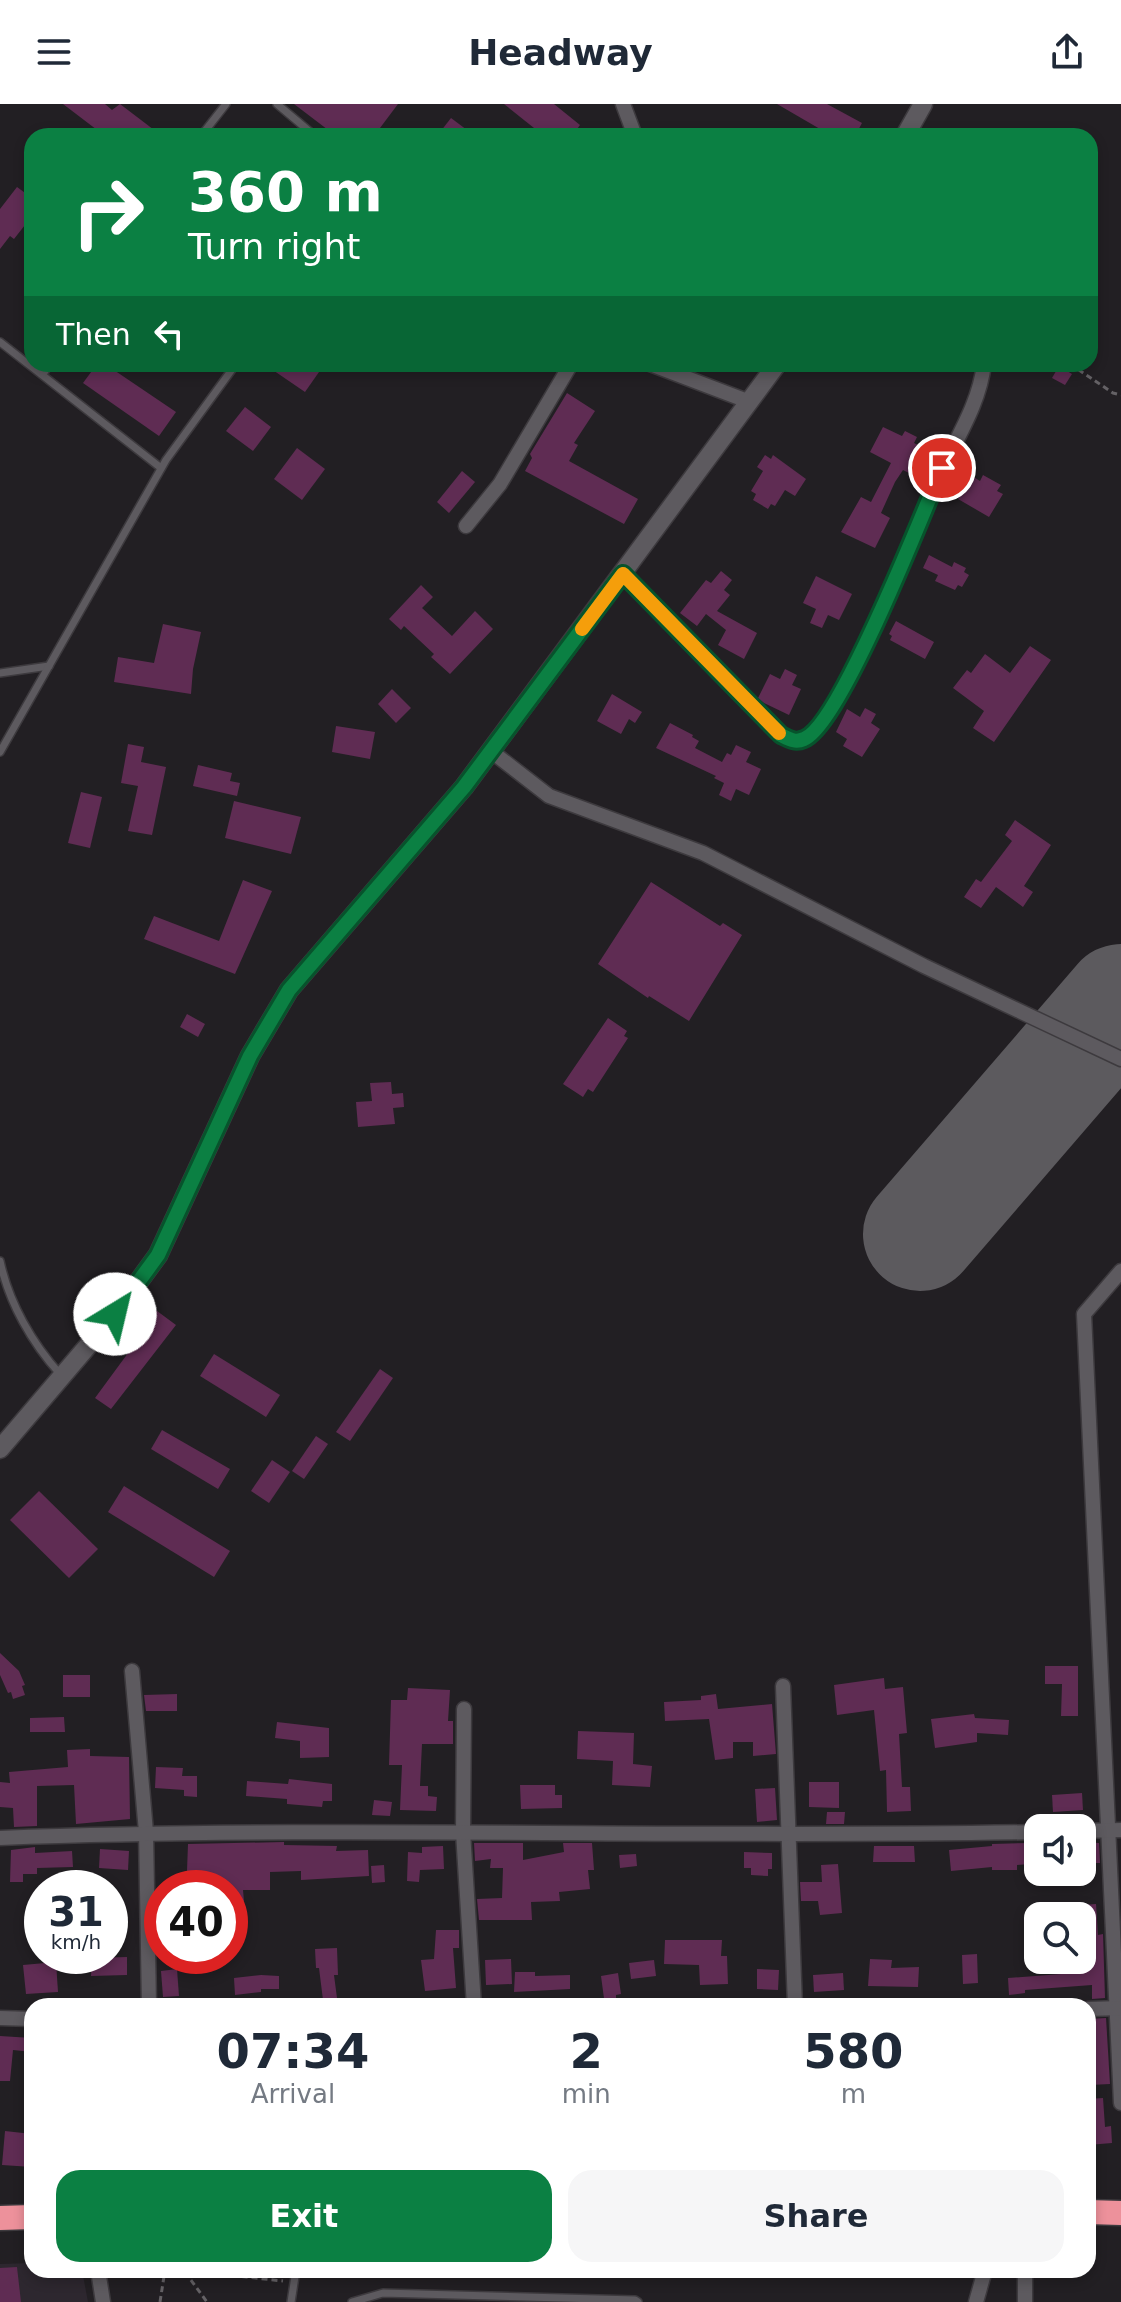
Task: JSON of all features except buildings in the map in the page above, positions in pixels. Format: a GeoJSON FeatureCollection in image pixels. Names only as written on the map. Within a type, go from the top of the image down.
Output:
{"type":"FeatureCollection","features":[{"type":"Feature","properties":{"kind":"highway"},"geometry":{"type":"LineString","coordinates":[[1096,2212],[1121,2213]]}},
{"type":"Feature","properties":{"kind":"highway"},"geometry":{"type":"LineString","coordinates":[[0,2218],[24,2217]]}},
{"type":"Feature","properties":{"kind":"street"},"geometry":{"type":"LineString","coordinates":[[623,104],[632,128]]}},
{"type":"Feature","properties":{"kind":"street"},"geometry":{"type":"LineString","coordinates":[[910,128],[923,104]]}},
{"type":"Feature","properties":{"kind":"street"},"geometry":{"type":"LineString","coordinates":[[466,526],[500,484],[566,372]]}},
{"type":"Feature","properties":{"kind":"street"},"geometry":{"type":"LineString","coordinates":[[671,372],[750,402]]}},
{"type":"Feature","properties":{"kind":"street"},"geometry":{"type":"LineString","coordinates":[[0,1449],[115,1314],[158,1255],[250,1056],[289,990],[464,787],[771,372]]}},
{"type":"Feature","properties":{"kind":"street"},"geometry":{"type":"LineString","coordinates":[[623,574],[781,735],[792,741],[805,739],[815,731],[840,694],[868,642],[942,468],[973,408],[982,372]]}},
{"type":"Feature","properties":{"kind":"street"},"geometry":{"type":"LineString","coordinates":[[491,751],[549,796],[703,853],[924,966],[1121,1059]]}},
{"type":"Feature","properties":{"kind":"street"},"geometry":{"type":"LineString","coordinates":[[1121,1271],[1084,1314],[1115,1830],[1121,2103]]}},
{"type":"Feature","properties":{"kind":"street"},"geometry":{"type":"LineString","coordinates":[[132,1671],[146,1832],[149,1998]]}},
{"type":"Feature","properties":{"kind":"street"},"geometry":{"type":"LineString","coordinates":[[783,1686],[795,1998]]}},
{"type":"Feature","properties":{"kind":"street"},"geometry":{"type":"LineString","coordinates":[[464,1709],[463,1832],[473,1998]]}},
{"type":"Feature","properties":{"kind":"street"},"geometry":{"type":"LineString","coordinates":[[0,1838],[146,1832],[1024,1832]]}},
{"type":"Feature","properties":{"kind":"street"},"geometry":{"type":"LineString","coordinates":[[1096,2009],[1119,2008]]}},
{"type":"Feature","properties":{"kind":"street"},"geometry":{"type":"LineString","coordinates":[[0,2018],[24,2019]]}},
{"type":"Feature","properties":{"kind":"street"},"geometry":{"type":"LineString","coordinates":[[99,2278],[103,2302]]}},
{"type":"Feature","properties":{"kind":"street"},"geometry":{"type":"LineString","coordinates":[[976,2302],[983,2278]]}},
{"type":"Feature","properties":{"kind":"street"},"geometry":{"type":"LineString","coordinates":[[1025,2278],[1025,2302]]}},
{"type":"Feature","properties":{"kind":"lane"},"geometry":{"type":"LineString","coordinates":[[207,128],[226,104]]}},
{"type":"Feature","properties":{"kind":"lane"},"geometry":{"type":"LineString","coordinates":[[277,104],[306,128]]}},
{"type":"Feature","properties":{"kind":"lane"},"geometry":{"type":"LineString","coordinates":[[0,342],[24,360]]}},
{"type":"Feature","properties":{"kind":"lane"},"geometry":{"type":"LineString","coordinates":[[40,372],[108,429],[161,468]]}},
{"type":"Feature","properties":{"kind":"lane"},"geometry":{"type":"LineString","coordinates":[[0,752],[161,468],[230,372]]}},
{"type":"Feature","properties":{"kind":"lane"},"geometry":{"type":"LineString","coordinates":[[0,673],[49,666]]}},
{"type":"Feature","properties":{"kind":"lane"},"geometry":{"type":"LineString","coordinates":[[0,1261],[5,1284],[40,1352],[62,1376]]}},
{"type":"Feature","properties":{"kind":"lane"},"geometry":{"type":"LineString","coordinates":[[292,2302],[295,2278]]}},
{"type":"Feature","properties":{"kind":"lane"},"geometry":{"type":"LineString","coordinates":[[352,2302],[383,2293],[638,2302]]}},
{"type":"Feature","properties":{"kind":"path"},"geometry":{"type":"LineString","coordinates":[[1082,372],[1121,395]]}},
{"type":"Feature","properties":{"kind":"path"},"geometry":{"type":"LineString","coordinates":[[160,2302],[164,2278]]}},
{"type":"Feature","properties":{"kind":"path"},"geometry":{"type":"LineString","coordinates":[[189,2278],[207,2302]]}},
{"type":"Feature","properties":{"kind":"path"},"geometry":{"type":"LineString","coordinates":[[254,2278],[294,2282]]}},
{"type":"Feature","properties":{"kind":"shaded area"},"geometry":{"type":"Polygon","coordinates":[[[24,2263],[24,2278],[84,2278],[88,2302],[0,2302],[0,2264],[24,2263]]]}},
{"type":"Feature","properties":{"kind":"runway"},"geometry":{"type":"LineString","coordinates":[[920,1234],[1121,1001]]}},
{"type":"Feature","properties":{"kind":"slow traffic"},"geometry":{"type":"LineString","coordinates":[[582,629],[623,574],[779,733]]}},
{"type":"Feature","properties":{"kind":"route"},"geometry":{"type":"LineString","coordinates":[[115,1314],[158,1255],[250,1056],[289,990],[464,787],[623,574],[781,735],[792,741],[805,739],[815,731],[840,694],[868,642],[942,468]]}}]}
